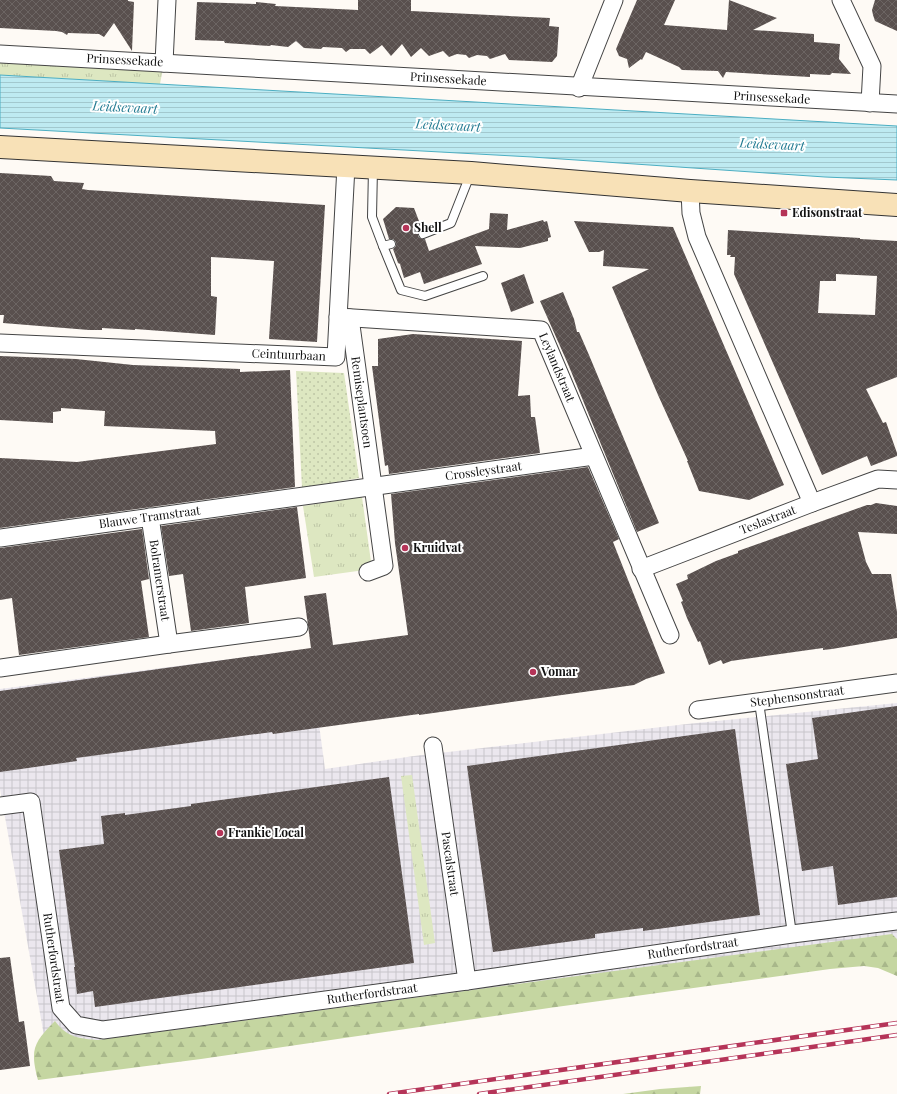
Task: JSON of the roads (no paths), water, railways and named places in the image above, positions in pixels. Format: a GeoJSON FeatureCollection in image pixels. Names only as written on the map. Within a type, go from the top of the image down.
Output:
{"type":"FeatureCollection","features":[{"type":"Feature","properties":{"kind":"main road"},"geometry":{"type":"LineString","coordinates":[[0,147],[471,173],[690,191],[897,205]]}},
{"type":"Feature","properties":{"kind":"street"},"geometry":{"type":"LineString","coordinates":[[164,63],[167,0]]}},
{"type":"Feature","properties":{"kind":"street"},"geometry":{"type":"LineString","coordinates":[[579,88],[614,0]]}},
{"type":"Feature","properties":{"kind":"street"},"geometry":{"type":"LineString","coordinates":[[841,0],[872,66],[870,103]]}},
{"type":"Feature","properties":{"kind":"street","name":"Prinsessekade"},"geometry":{"type":"LineString","coordinates":[[0,54],[579,88],[897,104]]}},
{"type":"Feature","properties":{"kind":"street","name":"Ceintuurbaan"},"geometry":{"type":"LineString","coordinates":[[0,343],[336,357],[344,318],[346,166]]}},
{"type":"Feature","properties":{"kind":"street"},"geometry":{"type":"LineString","coordinates":[[690,191],[691,213],[696,236],[812,503]]}},
{"type":"Feature","properties":{"kind":"street","name":"Leylandstraat"},"geometry":{"type":"LineString","coordinates":[[344,318],[541,330],[670,635]]}},
{"type":"Feature","properties":{"kind":"street","name":"Remiseplantsoen"},"geometry":{"type":"LineString","coordinates":[[344,318],[374,486],[384,566],[368,572]]}},
{"type":"Feature","properties":{"kind":"street","name":"Crossleystraat"},"geometry":{"type":"LineString","coordinates":[[374,486],[594,456]]}},
{"type":"Feature","properties":{"kind":"street","name":"Teslastraat"},"geometry":{"type":"LineString","coordinates":[[642,569],[878,479],[897,480]]}},
{"type":"Feature","properties":{"kind":"street","name":"Blauwe Tramstraat"},"geometry":{"type":"LineString","coordinates":[[0,538],[374,486]]}},
{"type":"Feature","properties":{"kind":"street","name":"Bolramerstraat"},"geometry":{"type":"LineString","coordinates":[[150,517],[169,644]]}},
{"type":"Feature","properties":{"kind":"street"},"geometry":{"type":"LineString","coordinates":[[1,664],[299,627]]}},
{"type":"Feature","properties":{"kind":"street","name":"Stephensonstraat"},"geometry":{"type":"LineString","coordinates":[[698,710],[897,683]]}},
{"type":"Feature","properties":{"kind":"street","name":"Pascalstraat"},"geometry":{"type":"LineString","coordinates":[[433,746],[467,981]]}},
{"type":"Feature","properties":{"kind":"street","name":"Rutherfordstraat"},"geometry":{"type":"LineString","coordinates":[[0,806],[32,802],[61,1008],[76,1025],[103,1030],[467,981],[792,934],[897,921]]}},
{"type":"Feature","properties":{"kind":"lane"},"geometry":{"type":"LineString","coordinates":[[373,168],[372,217],[387,245],[401,290],[425,296],[483,276]]}},
{"type":"Feature","properties":{"kind":"lane"},"geometry":{"type":"LineString","coordinates":[[423,234],[451,223],[471,173]]}},
{"type":"Feature","properties":{"kind":"lane"},"geometry":{"type":"LineString","coordinates":[[758,702],[792,934]]}},
{"type":"Feature","properties":{"kind":"water","name":"Leidsevaart"},"geometry":{"type":"Polygon","coordinates":[[[0,75],[897,126],[897,180],[825,177],[532,157],[0,128],[0,75]]]}},
{"type":"Feature","properties":{"kind":"railway"},"geometry":{"type":"LineString","coordinates":[[389,1094],[897,1023]]}},
{"type":"Feature","properties":{"kind":"railway"},"geometry":{"type":"LineString","coordinates":[[479,1094],[897,1035]]}},
{"type":"Feature","properties":{"kind":"place","name":"Edisonstraat"},"geometry":{"type":"Point","coordinates":[784,213]}},
{"type":"Feature","properties":{"kind":"place","name":"Shell"},"geometry":{"type":"Point","coordinates":[406,228]}},
{"type":"Feature","properties":{"kind":"place","name":"Kruidvat"},"geometry":{"type":"Point","coordinates":[405,548]}},
{"type":"Feature","properties":{"kind":"place","name":"Vomar"},"geometry":{"type":"Point","coordinates":[533,672]}},
{"type":"Feature","properties":{"kind":"place","name":"Frankie Local"},"geometry":{"type":"Point","coordinates":[220,833]}}]}
